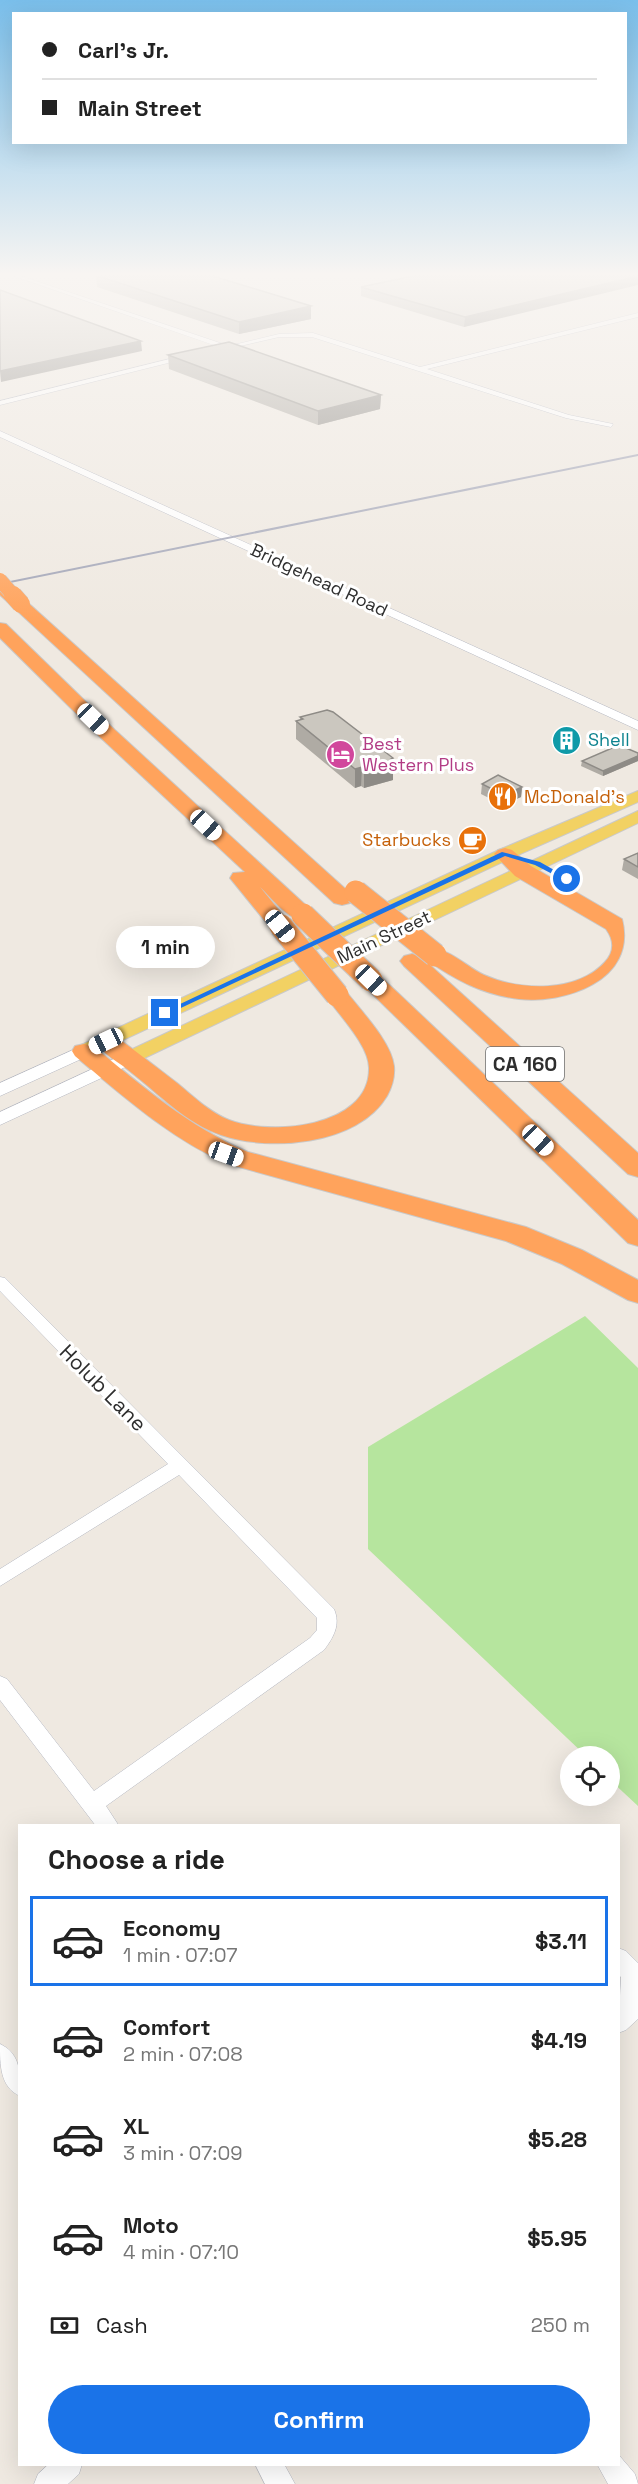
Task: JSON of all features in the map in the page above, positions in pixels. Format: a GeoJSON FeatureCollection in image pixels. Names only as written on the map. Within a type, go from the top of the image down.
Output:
{"type":"FeatureCollection","features":[{"type":"Feature","properties":{"kind":"highway"},"geometry":{"type":"LineString","coordinates":[[0,580],[21,604]]}},
{"type":"Feature","properties":{"kind":"highway","name":"CA 160"},"geometry":{"type":"LineString","coordinates":[[0,586],[183,752],[424,958],[638,1167]]}},
{"type":"Feature","properties":{"kind":"highway","name":"CA 160"},"geometry":{"type":"LineString","coordinates":[[0,628],[108,734],[303,915],[638,1236]]}},
{"type":"Feature","properties":{"kind":"highway"},"geometry":{"type":"LineString","coordinates":[[106,1054],[216,1124],[256,1135],[305,1134],[349,1119],[375,1096],[381,1081],[382,1066],[377,1053],[336,995],[203,834],[115,749],[108,734]]}},
{"type":"Feature","properties":{"kind":"highway"},"geometry":{"type":"LineString","coordinates":[[505,854],[602,898],[638,922]]}},
{"type":"Feature","properties":{"kind":"highway"},"geometry":{"type":"LineString","coordinates":[[424,958],[470,978],[506,990],[527,992],[568,989],[602,978],[614,969],[622,958],[625,946],[622,934],[614,924],[530,867]]}},
{"type":"Feature","properties":{"kind":"highway"},"geometry":{"type":"LineString","coordinates":[[106,1054],[179,1128],[214,1149],[238,1158],[516,1234],[572,1257],[638,1293]]}},
{"type":"Feature","properties":{"kind":"main road","name":"Main Street"},"geometry":{"type":"LineString","coordinates":[[106,1054],[505,854],[638,796]]}},
{"type":"Feature","properties":{"kind":"main road","name":"Main Street"},"geometry":{"type":"LineString","coordinates":[[106,1054],[530,867],[638,816]]}},
{"type":"Feature","properties":{"kind":"main road"},"geometry":{"type":"LineString","coordinates":[[0,1090],[106,1054]]}},
{"type":"Feature","properties":{"kind":"main road"},"geometry":{"type":"LineString","coordinates":[[0,1119],[106,1054]]}},
{"type":"Feature","properties":{"kind":"street"},"geometry":{"type":"LineString","coordinates":[[0,403],[45,392]]}},
{"type":"Feature","properties":{"kind":"street"},"geometry":{"type":"LineString","coordinates":[[491,392],[568,417],[610,425]]}},
{"type":"Feature","properties":{"kind":"street","name":"Bridgehead Road"},"geometry":{"type":"LineString","coordinates":[[0,434],[638,726]]}},
{"type":"Feature","properties":{"kind":"street","name":"Holub Lane"},"geometry":{"type":"LineString","coordinates":[[1,1285],[327,1615],[326,1632],[317,1644],[92,1804]]}},
{"type":"Feature","properties":{"kind":"street"},"geometry":{"type":"LineString","coordinates":[[0,1578],[181,1465]]}},
{"type":"Feature","properties":{"kind":"street"},"geometry":{"type":"LineString","coordinates":[[0,1685],[107,1824]]}},
{"type":"Feature","properties":{"kind":"street"},"geometry":{"type":"LineString","coordinates":[[620,1961],[632,1973],[631,2010],[620,2020]]}},
{"type":"Feature","properties":{"kind":"street"},"geometry":{"type":"LineString","coordinates":[[0,2056],[18,2082]]}},
{"type":"Feature","properties":{"kind":"street"},"geometry":{"type":"LineString","coordinates":[[48,2484],[67,2466]]}},
{"type":"Feature","properties":{"kind":"street"},"geometry":{"type":"LineString","coordinates":[[269,2466],[281,2484]]}},
{"type":"Feature","properties":{"kind":"street"},"geometry":{"type":"LineString","coordinates":[[612,2466],[625,2484]]}},
{"type":"Feature","properties":{"kind":"green space"},"geometry":{"type":"Polygon","coordinates":[[[585,1316],[638,1368],[638,1806],[620,1789],[620,1746],[575,1746],[368,1549],[368,1447],[585,1316]]]}},
{"type":"Feature","properties":{"kind":"building"},"geometry":{"type":"Polygon","coordinates":[[[267,392],[372,392],[381,395],[318,411],[267,392]]]}},
{"type":"Feature","properties":{"kind":"building"},"geometry":{"type":"Polygon","coordinates":[[[327,710],[333,712],[394,761],[364,769],[362,767],[355,769],[296,721],[303,719],[300,717],[327,710]]]}},
{"type":"Feature","properties":{"kind":"building","name":"Shell"},"geometry":{"type":"Polygon","coordinates":[[[619,745],[638,753],[638,756],[603,771],[582,761],[619,745]]]}},
{"type":"Feature","properties":{"kind":"building"},"geometry":{"type":"Polygon","coordinates":[[[498,775],[522,787],[504,795],[482,784],[498,775]]]}},
{"type":"Feature","properties":{"kind":"building"},"geometry":{"type":"Polygon","coordinates":[[[638,853],[638,867],[624,859],[638,853]]]}},
{"type":"Feature","properties":{"kind":"railway"},"geometry":{"type":"LineString","coordinates":[[0,584],[638,455]]}},
{"type":"Feature","properties":{"kind":"place","name":"Shell"},"geometry":{"type":"Point","coordinates":[567,740]}},
{"type":"Feature","properties":{"kind":"place","name":"Best Western Plus"},"geometry":{"type":"Point","coordinates":[341,754]}},
{"type":"Feature","properties":{"kind":"place","name":"McDonald's"},"geometry":{"type":"Point","coordinates":[503,797]}},
{"type":"Feature","properties":{"kind":"place","name":"Starbucks"},"geometry":{"type":"Point","coordinates":[472,840]}},
{"type":"Feature","properties":{"kind":"route"},"geometry":{"type":"LineString","coordinates":[[165,1013],[505,854],[538,863],[567,879]]}}]}
